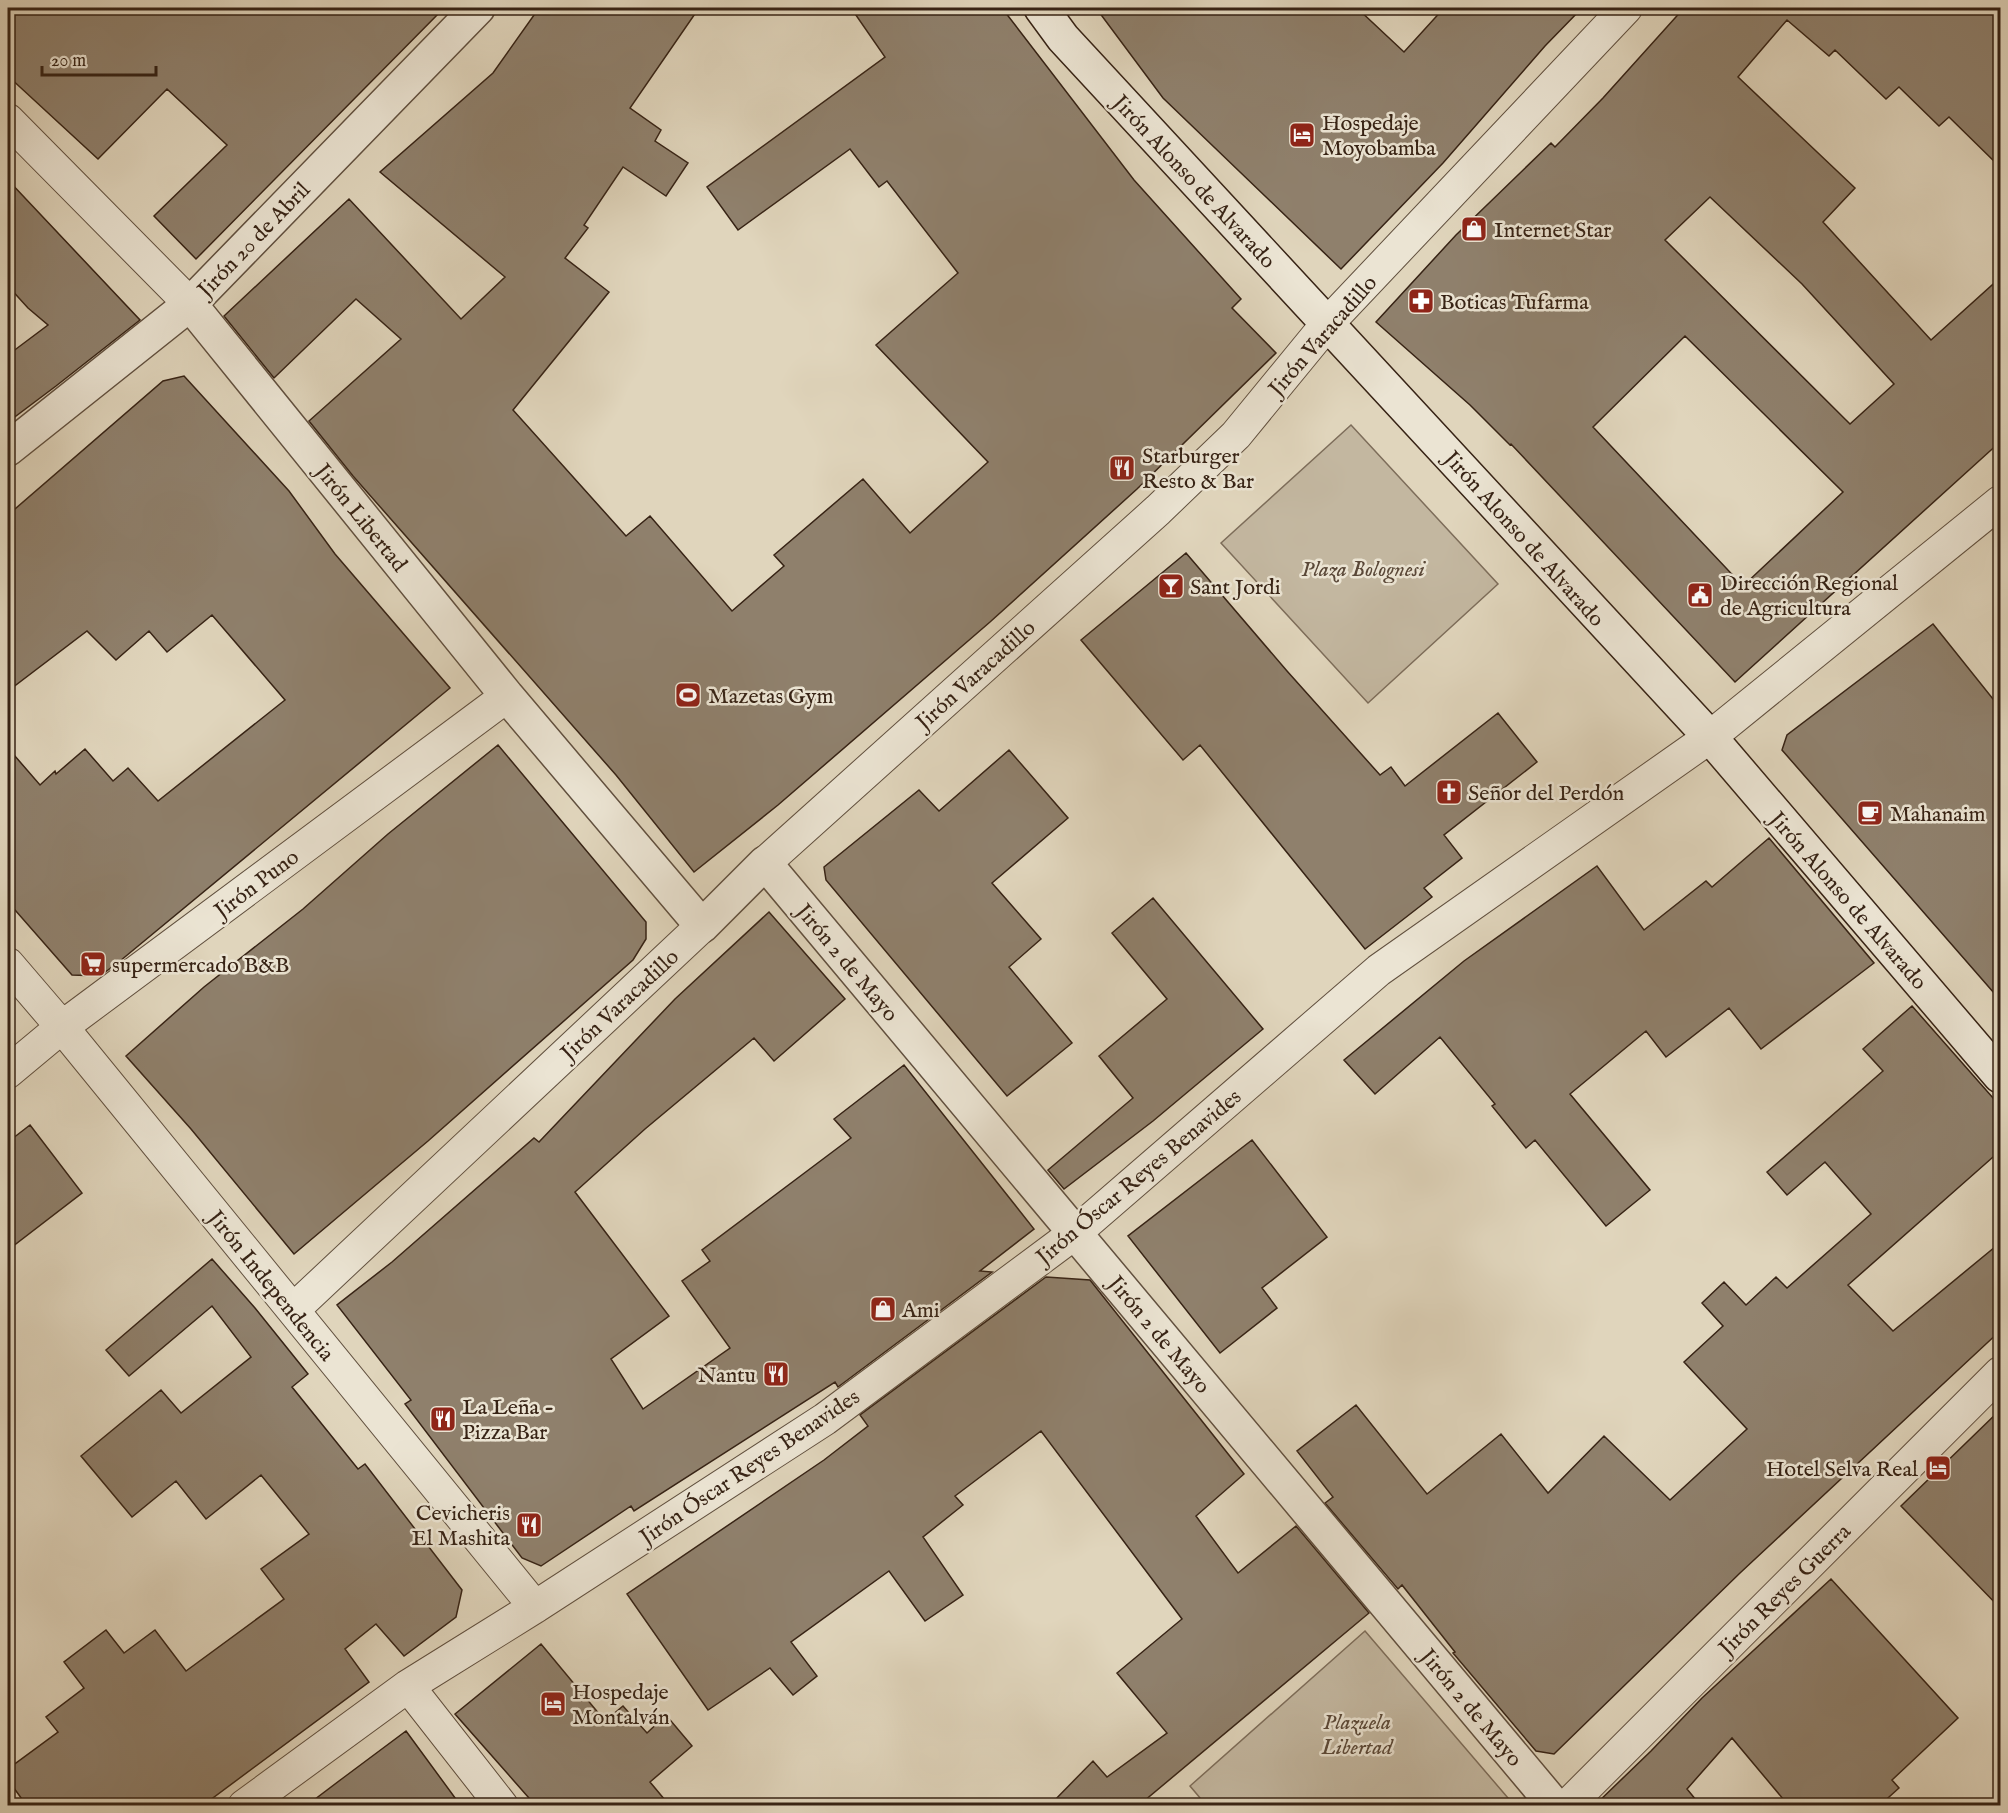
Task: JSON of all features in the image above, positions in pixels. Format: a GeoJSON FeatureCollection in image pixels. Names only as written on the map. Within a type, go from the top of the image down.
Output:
{"type":"FeatureCollection","features":[{"type":"Feature","properties":{"kind":"street","name":"Jirón 20 de Abril"},"geometry":{"type":"LineString","coordinates":[[8,449],[190,304],[478,8]]}},
{"type":"Feature","properties":{"kind":"street","name":"Jirón Alonso de Alvarado"},"geometry":{"type":"LineString","coordinates":[[1041,8],[1063,38],[1710,737],[2001,1076]]}},
{"type":"Feature","properties":{"kind":"street","name":"Jirón Varacadillo"},"geometry":{"type":"LineString","coordinates":[[293,1310],[702,926],[765,863],[1149,518],[1236,435],[1327,324],[1626,8]]}},
{"type":"Feature","properties":{"kind":"street","name":"Jirón Libertad"},"geometry":{"type":"LineString","coordinates":[[8,120],[190,304],[507,696],[702,926]]}},
{"type":"Feature","properties":{"kind":"street","name":"Jirón Óscar Reyes Benavides"},"geometry":{"type":"LineString","coordinates":[[244,1806],[408,1686],[535,1607],[825,1419],[1075,1233],[1379,970],[1710,737],[2001,502]]}},
{"type":"Feature","properties":{"kind":"street","name":"Jirón Puno"},"geometry":{"type":"LineString","coordinates":[[8,1072],[62,1027],[507,696]]}},
{"type":"Feature","properties":{"kind":"street","name":"Jirón 2 de Mayo"},"geometry":{"type":"LineString","coordinates":[[765,863],[1555,1806]]}},
{"type":"Feature","properties":{"kind":"street","name":"Jirón Independencia"},"geometry":{"type":"LineString","coordinates":[[8,964],[62,1027],[535,1607]]}},
{"type":"Feature","properties":{"kind":"street","name":"Jirón Reyes Guerra"},"geometry":{"type":"LineString","coordinates":[[1567,1806],[2001,1374]]}},
{"type":"Feature","properties":{"kind":"street"},"geometry":{"type":"LineString","coordinates":[[408,1686],[502,1806]]}},
{"type":"Feature","properties":{"kind":"green space","name":"Plaza Bolognesi"},"geometry":{"type":"Polygon","coordinates":[[[1351,425],[1498,584],[1368,703],[1221,543],[1351,425]]]}},
{"type":"Feature","properties":{"kind":"green space","name":"Plazuela Libertad"},"geometry":{"type":"Polygon","coordinates":[[[1365,1631],[1514,1805],[1206,1805],[1190,1786],[1365,1631]]]}},
{"type":"Feature","properties":{"kind":"building"},"geometry":{"type":"Polygon","coordinates":[[[8,8],[444,8],[196,259],[154,216],[227,145],[167,89],[98,159],[8,76],[8,8]]]}},
{"type":"Feature","properties":{"kind":"building"},"geometry":{"type":"Polygon","coordinates":[[[539,8],[699,8],[630,108],[661,130],[655,141],[688,163],[666,196],[623,167],[584,225],[588,228],[565,258],[609,292],[513,410],[626,536],[650,516],[732,611],[784,566],[774,555],[863,479],[910,533],[988,462],[876,345],[958,273],[887,181],[879,187],[850,149],[738,230],[707,187],[885,57],[851,8],[1002,8],[1134,180],[1241,299],[1232,308],[1276,353],[1137,489],[990,622],[778,805],[694,872],[616,775],[353,476],[309,421],[401,339],[356,299],[274,378],[224,316],[349,199],[461,319],[505,277],[380,172],[493,73],[539,8]]]}},
{"type":"Feature","properties":{"kind":"building"},"geometry":{"type":"Polygon","coordinates":[[[1096,8],[1357,8],[1404,52],[1444,8],[1582,8],[1545,46],[1443,163],[1341,269],[1163,98],[1096,8]]]}},
{"type":"Feature","properties":{"kind":"building"},"geometry":{"type":"Polygon","coordinates":[[[1684,8],[2001,8],[2001,168],[1949,117],[1939,126],[1899,87],[1886,99],[1835,50],[1829,56],[1787,20],[1738,77],[1855,188],[1823,222],[1931,340],[2001,277],[2001,441],[1735,682],[1511,444],[1376,322],[1456,235],[1551,143],[1555,147],[1603,98],[1684,8]],[[1710,197],[1665,240],[1850,424],[1894,384],[1802,284],[1710,197]],[[1685,336],[1593,427],[1743,586],[1843,492],[1685,336]]]}},
{"type":"Feature","properties":{"kind":"building"},"geometry":{"type":"Polygon","coordinates":[[[8,180],[140,320],[8,422],[8,355],[48,325],[8,286],[8,180]]]}},
{"type":"Feature","properties":{"kind":"building"},"geometry":{"type":"Polygon","coordinates":[[[184,376],[289,491],[335,554],[450,688],[120,961],[100,976],[72,975],[8,902],[8,748],[40,785],[85,749],[113,781],[128,768],[158,801],[285,700],[212,615],[167,652],[149,631],[116,660],[87,631],[8,691],[8,515],[163,381],[184,376]]]}},
{"type":"Feature","properties":{"kind":"building"},"geometry":{"type":"Polygon","coordinates":[[[1186,553],[1380,775],[1391,767],[1405,786],[1498,713],[1537,762],[1444,835],[1462,858],[1424,888],[1432,897],[1365,949],[1200,745],[1183,760],[1081,640],[1186,553]]]}},
{"type":"Feature","properties":{"kind":"building"},"geometry":{"type":"Polygon","coordinates":[[[1933,624],[2001,709],[2001,1001],[1782,750],[1787,735],[1933,624]]]}},
{"type":"Feature","properties":{"kind":"building"},"geometry":{"type":"Polygon","coordinates":[[[498,745],[646,922],[646,939],[633,960],[428,1141],[294,1254],[191,1129],[126,1056],[204,987],[303,909],[388,834],[498,745]]]}},
{"type":"Feature","properties":{"kind":"building"},"geometry":{"type":"Polygon","coordinates":[[[1009,750],[1068,818],[992,883],[1041,939],[1009,967],[1072,1043],[1007,1096],[826,880],[824,867],[919,790],[939,811],[1009,750]]]}},
{"type":"Feature","properties":{"kind":"building"},"geometry":{"type":"Polygon","coordinates":[[[1769,838],[1874,963],[1761,1049],[1729,1008],[1666,1057],[1646,1031],[1570,1094],[1650,1190],[1606,1226],[1535,1140],[1526,1148],[1492,1106],[1495,1104],[1440,1037],[1375,1094],[1344,1060],[1464,961],[1597,866],[1644,930],[1706,881],[1712,887],[1769,838]]]}},
{"type":"Feature","properties":{"kind":"building"},"geometry":{"type":"Polygon","coordinates":[[[1153,898],[1263,1029],[1153,1121],[1064,1189],[1048,1170],[1133,1098],[1099,1056],[1167,999],[1112,933],[1153,898]]]}},
{"type":"Feature","properties":{"kind":"building"},"geometry":{"type":"Polygon","coordinates":[[[769,912],[845,999],[774,1061],[754,1038],[645,1129],[575,1192],[669,1316],[611,1359],[643,1409],[730,1348],[682,1281],[710,1261],[702,1250],[851,1138],[834,1119],[904,1065],[1034,1229],[980,1271],[992,1272],[838,1387],[835,1382],[634,1511],[631,1506],[541,1566],[522,1558],[405,1404],[411,1400],[337,1305],[392,1262],[534,1138],[539,1142],[675,999],[769,912]]]}},
{"type":"Feature","properties":{"kind":"building"},"geometry":{"type":"Polygon","coordinates":[[[1912,1006],[2001,1107],[2001,1150],[1848,1285],[1893,1331],[2001,1242],[2001,1330],[1740,1573],[1554,1754],[1536,1751],[1453,1653],[1455,1652],[1402,1585],[1398,1589],[1325,1503],[1333,1497],[1297,1451],[1356,1405],[1427,1494],[1501,1434],[1548,1493],[1604,1436],[1670,1500],[1747,1429],[1684,1362],[1723,1326],[1702,1303],[1724,1282],[1746,1305],[1776,1277],[1787,1288],[1871,1214],[1825,1162],[1787,1195],[1767,1172],[1883,1071],[1863,1049],[1912,1006]]]}},
{"type":"Feature","properties":{"kind":"building"},"geometry":{"type":"Polygon","coordinates":[[[30,1125],[82,1193],[8,1250],[8,1142],[30,1125]]]}},
{"type":"Feature","properties":{"kind":"building"},"geometry":{"type":"Polygon","coordinates":[[[1252,1140],[1327,1237],[1262,1288],[1277,1308],[1220,1353],[1128,1236],[1252,1140]]]}},
{"type":"Feature","properties":{"kind":"building"},"geometry":{"type":"Polygon","coordinates":[[[212,1259],[308,1374],[292,1387],[358,1469],[365,1464],[462,1590],[456,1617],[404,1656],[376,1624],[345,1649],[369,1682],[202,1806],[27,1806],[8,1780],[8,1769],[58,1732],[46,1717],[84,1688],[64,1662],[106,1630],[124,1653],[155,1630],[186,1671],[284,1599],[261,1569],[309,1534],[261,1475],[206,1519],[176,1481],[132,1517],[81,1456],[161,1390],[181,1413],[251,1357],[212,1306],[129,1376],[106,1350],[212,1259]]]}},
{"type":"Feature","properties":{"kind":"building"},"geometry":{"type":"Polygon","coordinates":[[[1046,1277],[1090,1280],[1244,1474],[1196,1516],[1238,1573],[1296,1526],[1369,1613],[1138,1806],[1049,1806],[1093,1761],[1107,1777],[1167,1733],[1117,1673],[1182,1619],[1041,1431],[955,1496],[963,1505],[923,1537],[963,1595],[925,1621],[889,1571],[791,1642],[817,1676],[793,1695],[770,1668],[708,1710],[627,1594],[824,1460],[868,1426],[860,1415],[1046,1277]]]}},
{"type":"Feature","properties":{"kind":"building"},"geometry":{"type":"Polygon","coordinates":[[[2001,1409],[2001,1609],[1901,1506],[2001,1409]]]}},
{"type":"Feature","properties":{"kind":"building"},"geometry":{"type":"Polygon","coordinates":[[[1831,1579],[1958,1718],[1892,1780],[1899,1788],[1879,1806],[1789,1806],[1732,1738],[1687,1789],[1701,1806],[1594,1806],[1702,1698],[1831,1579]]]}},
{"type":"Feature","properties":{"kind":"building"},"geometry":{"type":"Polygon","coordinates":[[[541,1644],[605,1721],[623,1706],[647,1733],[666,1715],[692,1746],[650,1782],[670,1806],[536,1806],[455,1714],[541,1644]]]}},
{"type":"Feature","properties":{"kind":"building"},"geometry":{"type":"Polygon","coordinates":[[[406,1731],[461,1806],[306,1806],[343,1778],[406,1731]]]}},
{"type":"Feature","properties":{"kind":"place","name":"Hospedaje Moyobamba"},"geometry":{"type":"Point","coordinates":[1302,135]}},
{"type":"Feature","properties":{"kind":"place","name":"Internet Star"},"geometry":{"type":"Point","coordinates":[1474,229]}},
{"type":"Feature","properties":{"kind":"place","name":"Boticas Tufarma"},"geometry":{"type":"Point","coordinates":[1421,301]}},
{"type":"Feature","properties":{"kind":"place","name":"Starburger Resto & Bar"},"geometry":{"type":"Point","coordinates":[1122,468]}},
{"type":"Feature","properties":{"kind":"place","name":"Sant Jordi"},"geometry":{"type":"Point","coordinates":[1171,586]}},
{"type":"Feature","properties":{"kind":"place","name":"Dirección Regional de Agricultura"},"geometry":{"type":"Point","coordinates":[1700,595]}},
{"type":"Feature","properties":{"kind":"place","name":"Mazetas Gym"},"geometry":{"type":"Point","coordinates":[688,695]}},
{"type":"Feature","properties":{"kind":"place","name":"Señor del Perdón"},"geometry":{"type":"Point","coordinates":[1449,792]}},
{"type":"Feature","properties":{"kind":"place","name":"Mahanaim"},"geometry":{"type":"Point","coordinates":[1870,813]}},
{"type":"Feature","properties":{"kind":"place","name":"supermercado B&B"},"geometry":{"type":"Point","coordinates":[93,964]}},
{"type":"Feature","properties":{"kind":"place","name":"Ami"},"geometry":{"type":"Point","coordinates":[883,1309]}},
{"type":"Feature","properties":{"kind":"place","name":"Nantu"},"geometry":{"type":"Point","coordinates":[776,1374]}},
{"type":"Feature","properties":{"kind":"place","name":"La Leña - Pizza Bar"},"geometry":{"type":"Point","coordinates":[443,1419]}},
{"type":"Feature","properties":{"kind":"place","name":"Hotel Selva Real"},"geometry":{"type":"Point","coordinates":[1938,1468]}},
{"type":"Feature","properties":{"kind":"place","name":"Cevicheris El Mashita"},"geometry":{"type":"Point","coordinates":[529,1525]}},
{"type":"Feature","properties":{"kind":"place","name":"Hospedaje Montalván"},"geometry":{"type":"Point","coordinates":[553,1704]}}]}
